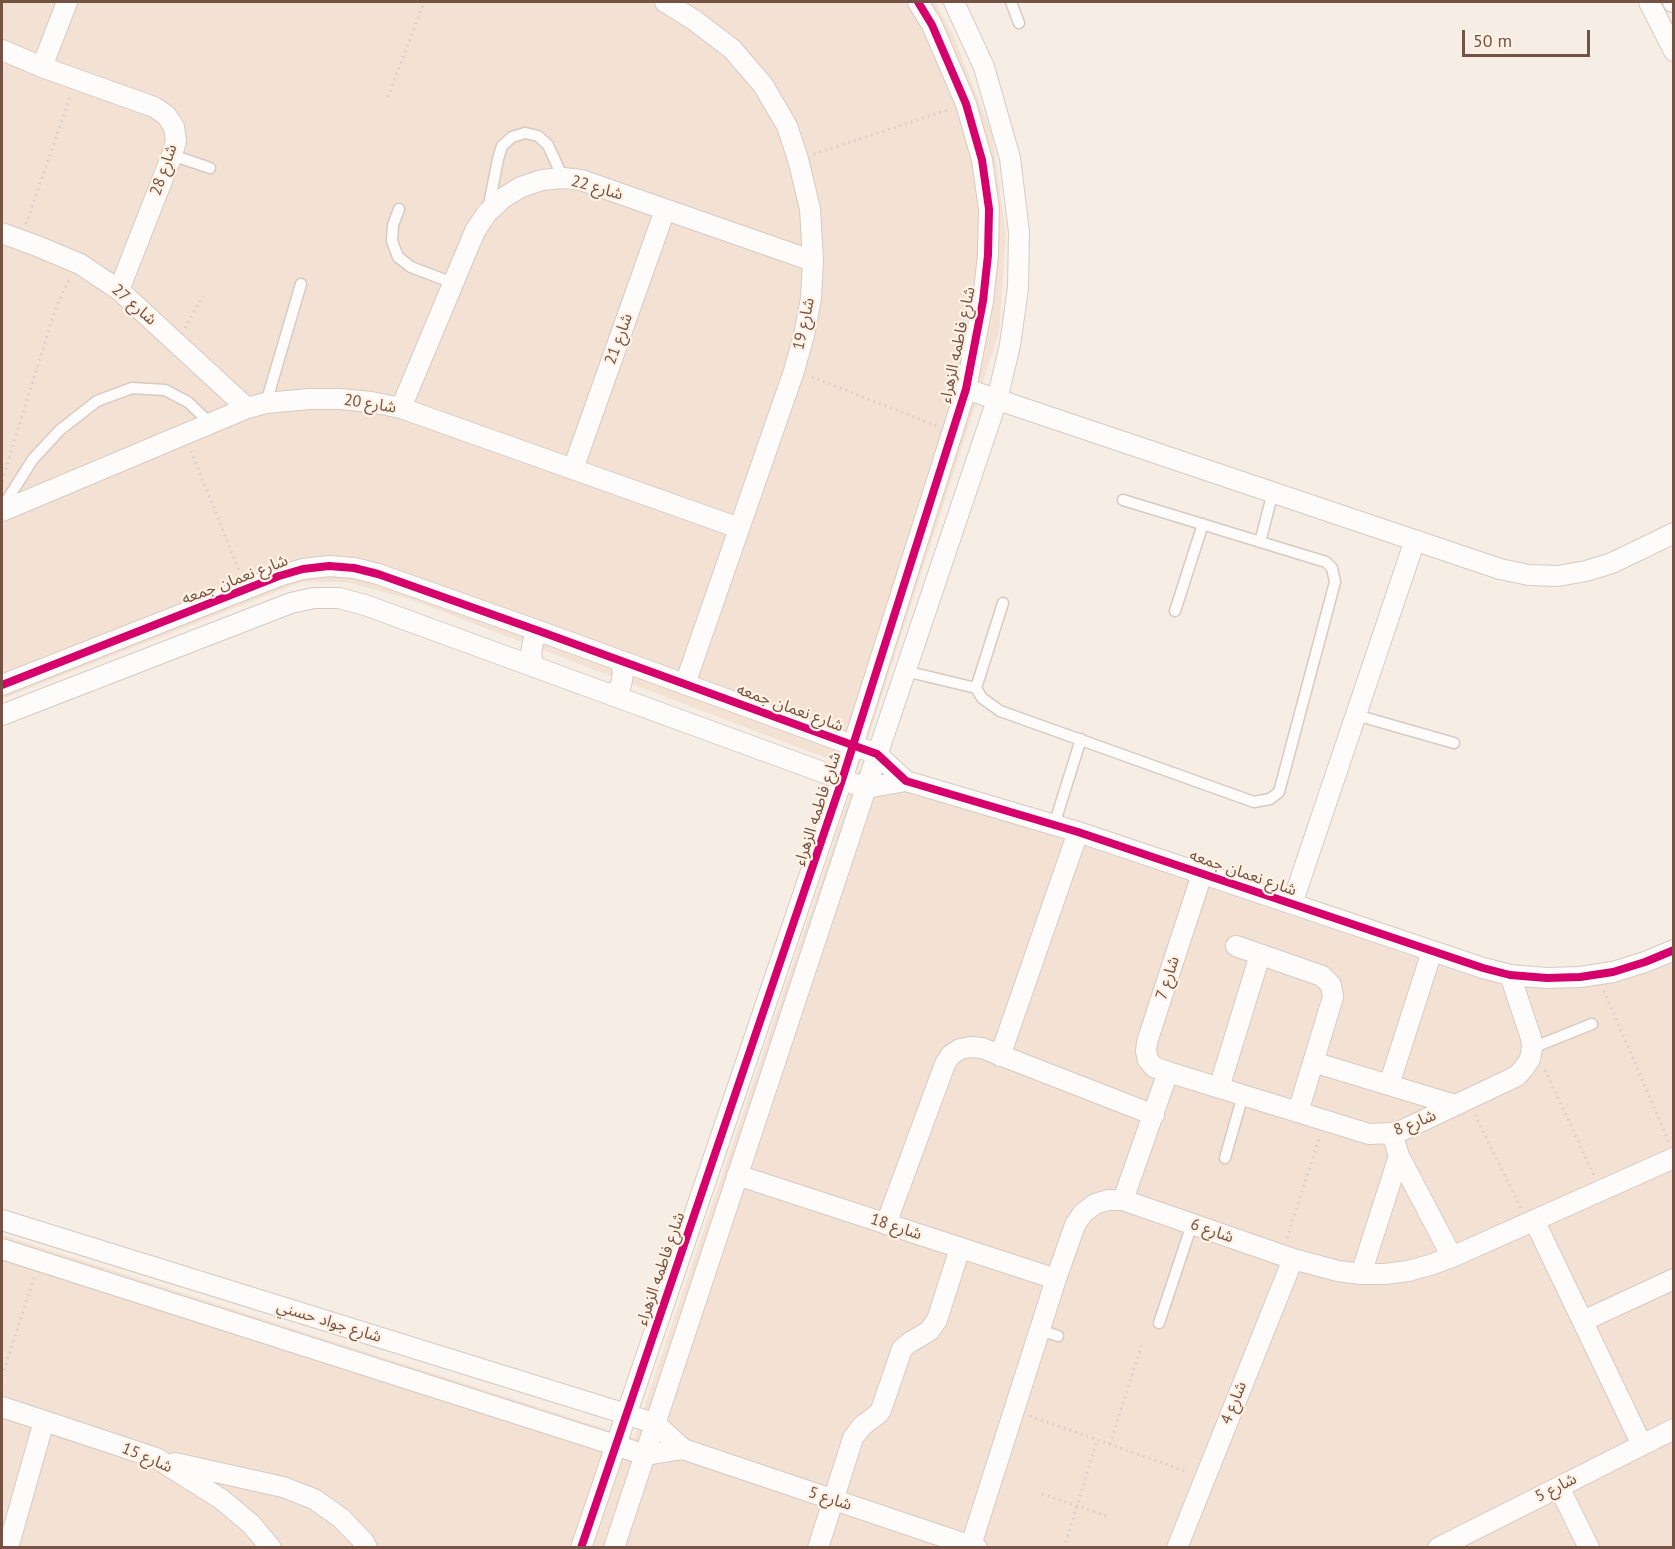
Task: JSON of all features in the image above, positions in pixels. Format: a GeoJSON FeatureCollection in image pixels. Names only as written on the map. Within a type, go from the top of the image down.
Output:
{"type":"FeatureCollection","features":[{"type":"Feature","properties":{"kind":"street"},"geometry":{"type":"LineString","coordinates":[[42,67],[67,2]]}},
{"type":"Feature","properties":{"kind":"street","name":"شارع 19"},"geometry":{"type":"LineString","coordinates":[[665,2],[694,20],[732,49],[763,85],[787,126],[810,209],[813,261],[811,298],[794,370],[685,684]]}},
{"type":"Feature","properties":{"kind":"street","name":"شارع فاطمه الزهراء"},"geometry":{"type":"LineString","coordinates":[[581,1548],[842,780],[966,389],[983,301],[988,255],[989,210],[982,160],[966,104],[932,25],[918,2]]}},
{"type":"Feature","properties":{"kind":"street"},"geometry":{"type":"LineString","coordinates":[[614,1548],[997,400],[1010,345],[1018,288],[1019,232],[1010,158],[984,67],[954,2]]}},
{"type":"Feature","properties":{"kind":"street"},"geometry":{"type":"LineString","coordinates":[[1649,2],[1674,51]]}},
{"type":"Feature","properties":{"kind":"street","name":"شارع 28"},"geometry":{"type":"LineString","coordinates":[[2,50],[42,67],[154,107],[166,115],[174,127],[176,141],[172,155],[119,290]]}},
{"type":"Feature","properties":{"kind":"street","name":"شارع 22"},"geometry":{"type":"LineString","coordinates":[[401,408],[475,231],[487,213],[503,198],[521,187],[542,180],[563,178],[581,180],[813,261]]}},
{"type":"Feature","properties":{"kind":"street","name":"شارع 21"},"geometry":{"type":"LineString","coordinates":[[573,469],[665,210]]}},
{"type":"Feature","properties":{"kind":"street","name":"شارع 27"},"geometry":{"type":"LineString","coordinates":[[2,233],[80,264],[119,290],[177,343],[257,406]]}},
{"type":"Feature","properties":{"kind":"street"},"geometry":{"type":"LineString","coordinates":[[966,389],[1500,569],[1529,575],[1558,576],[1586,571],[1612,563],[1674,533]]}},
{"type":"Feature","properties":{"kind":"street","name":"شارع 20"},"geometry":{"type":"LineString","coordinates":[[6,499],[257,406],[309,399],[340,399],[401,408],[739,528]]}},
{"type":"Feature","properties":{"kind":"street"},"geometry":{"type":"LineString","coordinates":[[1292,904],[1415,540]]}},
{"type":"Feature","properties":{"kind":"street","name":"شارع نعمان جمعه"},"geometry":{"type":"LineString","coordinates":[[2,685],[303,568],[329,566],[354,568],[378,574],[539,631],[877,754],[906,781],[1078,832],[1483,969],[1510,975],[1547,978],[1596,975],[1646,962],[1674,951]]}},
{"type":"Feature","properties":{"kind":"street","name":"شارع نعمان جمعه"},"geometry":{"type":"LineString","coordinates":[[2,715],[291,603],[314,597],[339,598],[365,605],[866,788],[906,781]]}},
{"type":"Feature","properties":{"kind":"street"},"geometry":{"type":"LineString","coordinates":[[534,667],[531,654],[533,642],[539,631]]}},
{"type":"Feature","properties":{"kind":"street"},"geometry":{"type":"LineString","coordinates":[[614,696],[621,686],[623,673],[621,661]]}},
{"type":"Feature","properties":{"kind":"street"},"geometry":{"type":"LineString","coordinates":[[1000,1056],[1078,832]]}},
{"type":"Feature","properties":{"kind":"street","name":"شارع 7"},"geometry":{"type":"LineString","coordinates":[[1168,1072],[1154,1067],[1148,1060],[1147,1042],[1202,874]]}},
{"type":"Feature","properties":{"kind":"street"},"geometry":{"type":"LineString","coordinates":[[1236,946],[1322,976],[1331,984],[1333,997],[1298,1112]]}},
{"type":"Feature","properties":{"kind":"street"},"geometry":{"type":"LineString","coordinates":[[1389,1085],[1432,951]]}},
{"type":"Feature","properties":{"kind":"street"},"geometry":{"type":"LineString","coordinates":[[1219,1088],[1260,955]]}},
{"type":"Feature","properties":{"kind":"street"},"geometry":{"type":"LineString","coordinates":[[1510,975],[1531,1038],[1531,1054]]}},
{"type":"Feature","properties":{"kind":"street"},"geometry":{"type":"LineString","coordinates":[[886,1224],[945,1064],[951,1055],[960,1049],[982,1048],[1154,1114]]}},
{"type":"Feature","properties":{"kind":"street","name":"شارع 8"},"geometry":{"type":"LineString","coordinates":[[1168,1072],[1369,1134],[1392,1133],[1403,1130],[1517,1076],[1531,1054]]}},
{"type":"Feature","properties":{"kind":"street"},"geometry":{"type":"LineString","coordinates":[[1313,1062],[1389,1085],[1461,1103]]}},
{"type":"Feature","properties":{"kind":"street"},"geometry":{"type":"LineString","coordinates":[[1123,1200],[1168,1072]]}},
{"type":"Feature","properties":{"kind":"street"},"geometry":{"type":"LineString","coordinates":[[1392,1133],[1400,1156],[1452,1257]]}},
{"type":"Feature","properties":{"kind":"street","name":"شارع 6"},"geometry":{"type":"LineString","coordinates":[[972,1547],[1015,1410],[1049,1333],[1056,1279],[1075,1225],[1083,1213],[1095,1204],[1108,1200],[1123,1200],[1287,1257],[1338,1271],[1385,1274],[1408,1271],[1452,1257],[1601,1191],[1671,1150]]}},
{"type":"Feature","properties":{"kind":"street"},"geometry":{"type":"LineString","coordinates":[[1362,1274],[1400,1156]]}},
{"type":"Feature","properties":{"kind":"street","name":"شارع 18"},"geometry":{"type":"LineString","coordinates":[[737,1175],[1056,1279]]}},
{"type":"Feature","properties":{"kind":"street","name":"شارع جواد حسني"},"geometry":{"type":"LineString","coordinates":[[2,1220],[656,1424]]}},
{"type":"Feature","properties":{"kind":"street"},"geometry":{"type":"LineString","coordinates":[[1531,1222],[1583,1322],[1642,1445]]}},
{"type":"Feature","properties":{"kind":"street"},"geometry":{"type":"LineString","coordinates":[[818,1548],[853,1438],[862,1426],[881,1410],[902,1349],[929,1331],[937,1320],[960,1248]]}},
{"type":"Feature","properties":{"kind":"street","name":"شارع جواد حسني"},"geometry":{"type":"LineString","coordinates":[[2,1249],[646,1455]]}},
{"type":"Feature","properties":{"kind":"street","name":"شارع 4"},"geometry":{"type":"LineString","coordinates":[[1177,1548],[1287,1257]]}},
{"type":"Feature","properties":{"kind":"street"},"geometry":{"type":"LineString","coordinates":[[1583,1322],[1674,1279]]}},
{"type":"Feature","properties":{"kind":"street","name":"شارع 15"},"geometry":{"type":"LineString","coordinates":[[2,1407],[156,1458],[221,1499],[251,1524],[271,1548]]}},
{"type":"Feature","properties":{"kind":"street"},"geometry":{"type":"LineString","coordinates":[[8,1548],[44,1421]]}},
{"type":"Feature","properties":{"kind":"street","name":"شارع 5"},"geometry":{"type":"LineString","coordinates":[[656,1424],[683,1449],[972,1547]]}},
{"type":"Feature","properties":{"kind":"street","name":"شارع 5"},"geometry":{"type":"LineString","coordinates":[[1438,1548],[1673,1431]]}},
{"type":"Feature","properties":{"kind":"street","name":"شارع 5"},"geometry":{"type":"LineString","coordinates":[[646,1455],[683,1449]]}},
{"type":"Feature","properties":{"kind":"street"},"geometry":{"type":"LineString","coordinates":[[156,1458],[283,1486],[314,1499],[341,1518],[367,1548]]}},
{"type":"Feature","properties":{"kind":"street"},"geometry":{"type":"LineString","coordinates":[[1559,1487],[1589,1548]]}},
{"type":"Feature","properties":{"kind":"lane"},"geometry":{"type":"LineString","coordinates":[[1011,2],[1019,22]]}},
{"type":"Feature","properties":{"kind":"lane"},"geometry":{"type":"LineString","coordinates":[[487,213],[502,146],[512,137],[525,133],[538,136],[548,145],[563,178]]}},
{"type":"Feature","properties":{"kind":"lane"},"geometry":{"type":"LineString","coordinates":[[172,155],[210,168]]}},
{"type":"Feature","properties":{"kind":"lane"},"geometry":{"type":"LineString","coordinates":[[399,209],[393,225],[392,241],[398,257],[411,267],[453,283]]}},
{"type":"Feature","properties":{"kind":"lane"},"geometry":{"type":"LineString","coordinates":[[257,406],[302,284]]}},
{"type":"Feature","properties":{"kind":"lane"},"geometry":{"type":"LineString","coordinates":[[6,499],[33,459],[60,430],[97,401],[132,388],[165,390],[188,402],[210,423]]}},
{"type":"Feature","properties":{"kind":"lane"},"geometry":{"type":"LineString","coordinates":[[1260,542],[1273,492]]}},
{"type":"Feature","properties":{"kind":"lane"},"geometry":{"type":"LineString","coordinates":[[1003,603],[976,688],[981,698],[1000,711],[1254,801],[1270,799],[1279,792],[1335,582],[1332,568],[1326,562],[1123,500]]}},
{"type":"Feature","properties":{"kind":"lane"},"geometry":{"type":"LineString","coordinates":[[1175,611],[1203,524]]}},
{"type":"Feature","properties":{"kind":"lane"},"geometry":{"type":"LineString","coordinates":[[905,671],[976,688]]}},
{"type":"Feature","properties":{"kind":"lane"},"geometry":{"type":"LineString","coordinates":[[1356,715],[1454,743]]}},
{"type":"Feature","properties":{"kind":"lane"},"geometry":{"type":"LineString","coordinates":[[1054,825],[1081,739]]}},
{"type":"Feature","properties":{"kind":"lane"},"geometry":{"type":"LineString","coordinates":[[1531,1054],[1592,1024]]}},
{"type":"Feature","properties":{"kind":"lane"},"geometry":{"type":"LineString","coordinates":[[1225,1158],[1244,1095]]}},
{"type":"Feature","properties":{"kind":"lane"},"geometry":{"type":"LineString","coordinates":[[1159,1323],[1192,1224]]}},
{"type":"Feature","properties":{"kind":"path"},"geometry":{"type":"LineString","coordinates":[[388,97],[424,2]]}},
{"type":"Feature","properties":{"kind":"path"},"geometry":{"type":"LineString","coordinates":[[20,240],[77,79]]}},
{"type":"Feature","properties":{"kind":"path"},"geometry":{"type":"LineString","coordinates":[[798,159],[966,104]]}},
{"type":"Feature","properties":{"kind":"path"},"geometry":{"type":"LineString","coordinates":[[6,499],[56,308],[65,286],[80,264]]}},
{"type":"Feature","properties":{"kind":"path"},"geometry":{"type":"LineString","coordinates":[[177,343],[203,296]]}},
{"type":"Feature","properties":{"kind":"path"},"geometry":{"type":"LineString","coordinates":[[794,370],[952,432]]}},
{"type":"Feature","properties":{"kind":"path"},"geometry":{"type":"LineString","coordinates":[[184,434],[247,589]]}},
{"type":"Feature","properties":{"kind":"path"},"geometry":{"type":"LineString","coordinates":[[1596,975],[1671,1150]]}},
{"type":"Feature","properties":{"kind":"path"},"geometry":{"type":"LineString","coordinates":[[1531,1054],[1549,1076],[1601,1191]]}},
{"type":"Feature","properties":{"kind":"path"},"geometry":{"type":"LineString","coordinates":[[1461,1103],[1531,1222]]}},
{"type":"Feature","properties":{"kind":"path"},"geometry":{"type":"LineString","coordinates":[[1287,1257],[1325,1120]]}},
{"type":"Feature","properties":{"kind":"path"},"geometry":{"type":"LineString","coordinates":[[2,1376],[39,1261]]}},
{"type":"Feature","properties":{"kind":"path"},"geometry":{"type":"LineString","coordinates":[[1110,1444],[1142,1344]]}},
{"type":"Feature","properties":{"kind":"path"},"geometry":{"type":"LineString","coordinates":[[1015,1410],[1204,1478]]}},
{"type":"Feature","properties":{"kind":"path"},"geometry":{"type":"LineString","coordinates":[[1064,1548],[1098,1440]]}},
{"type":"Feature","properties":{"kind":"path"},"geometry":{"type":"LineString","coordinates":[[1042,1494],[1107,1516]]}},
{"type":"Feature","properties":{"kind":"shaded area"},"geometry":{"type":"Polygon","coordinates":[[[2,2],[935,2],[954,37],[992,135],[1006,234],[999,332],[858,770],[409,599],[347,582],[301,582],[2,699],[2,2]]]}},
{"type":"Feature","properties":{"kind":"shaded area"},"geometry":{"type":"Polygon","coordinates":[[[858,770],[1464,974],[1489,980],[1539,987],[1590,985],[1673,960],[1673,1547],[2,1547],[2,1235],[634,1438],[858,770]]]}},
{"type":"Feature","properties":{"kind":"cycle path"},"geometry":{"type":"LineString","coordinates":[[581,1548],[842,780],[966,389],[983,301],[988,255],[989,209],[982,160],[966,104],[932,25],[918,2]]}},
{"type":"Feature","properties":{"kind":"cycle path"},"geometry":{"type":"LineString","coordinates":[[2,685],[279,576],[303,569],[329,566],[354,568],[378,574],[539,631],[877,754],[906,781],[1078,832],[1483,968],[1510,975],[1547,978],[1580,977],[1613,972],[1674,950]]}}]}
